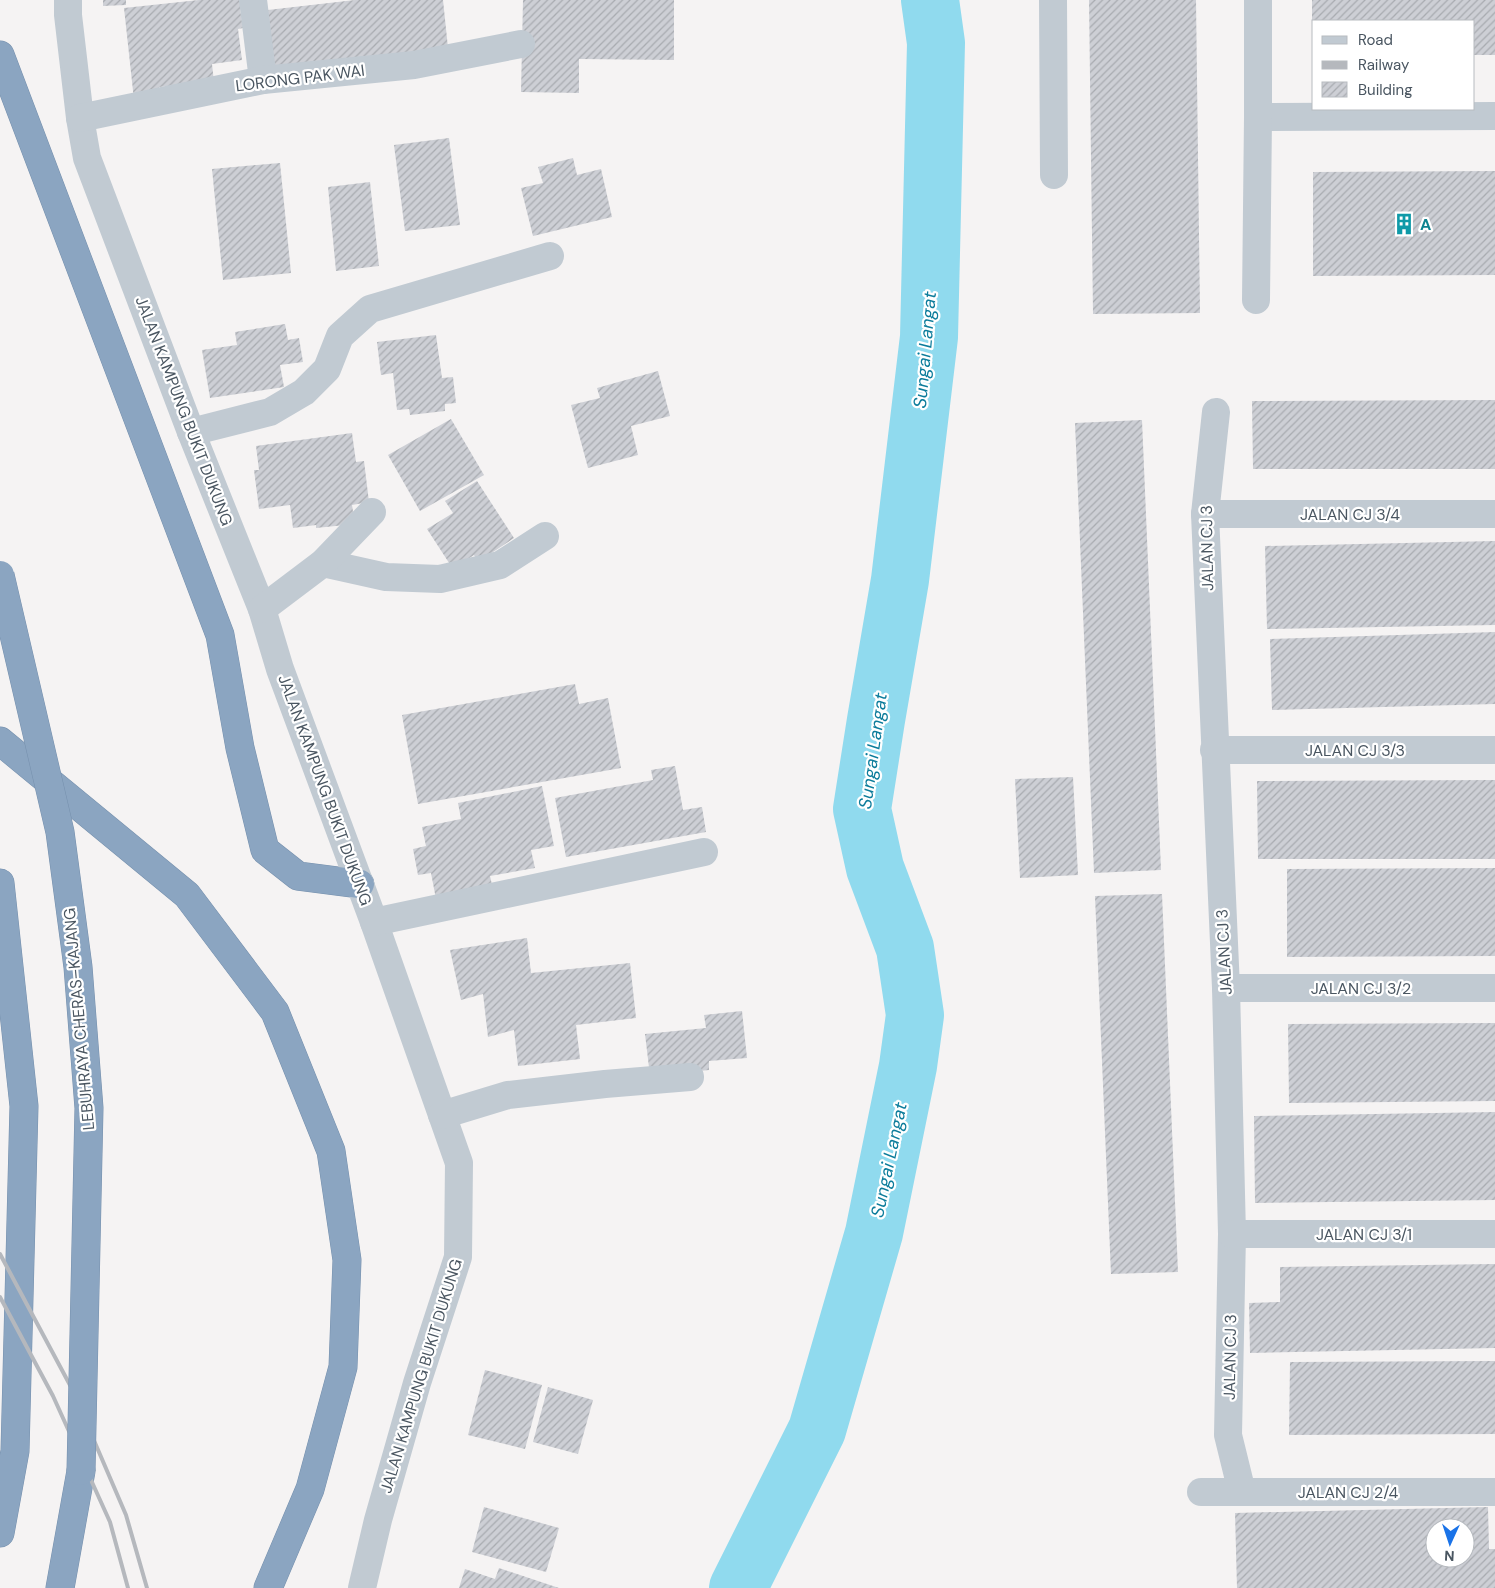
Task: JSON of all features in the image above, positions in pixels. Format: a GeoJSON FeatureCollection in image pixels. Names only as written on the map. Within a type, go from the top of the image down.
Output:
{"type":"FeatureCollection","features":[{"type":"Feature","properties":{"kind":"highway"},"geometry":{"type":"LineString","coordinates":[[0,55],[220,635],[240,748],[265,850],[298,876],[360,884]]}},
{"type":"Feature","properties":{"kind":"highway","name":"LEBUHRAYA CHERAS–KAJANG"},"geometry":{"type":"LineString","coordinates":[[0,575],[60,832],[78,967],[90,1108],[81,1471],[60,1588]]}},
{"type":"Feature","properties":{"kind":"highway"},"geometry":{"type":"LineString","coordinates":[[0,741],[187,895],[275,1012],[331,1151],[347,1260],[343,1366],[310,1489],[268,1588]]}},
{"type":"Feature","properties":{"kind":"highway"},"geometry":{"type":"LineString","coordinates":[[0,883],[24,1106],[15,1451],[0,1534]]}},
{"type":"Feature","properties":{"kind":"street","name":"JALAN KAMPUNG BUKIT DUKUNG"},"geometry":{"type":"LineString","coordinates":[[68,0],[68,15],[80,118],[87,158],[191,432],[262,609],[280,669],[374,922],[459,1163],[458,1257],[417,1382],[378,1520],[362,1588]]}},
{"type":"Feature","properties":{"kind":"street"},"geometry":{"type":"LineString","coordinates":[[253,0],[263,80]]}},
{"type":"Feature","properties":{"kind":"street"},"geometry":{"type":"LineString","coordinates":[[1053,0],[1054,175]]}},
{"type":"Feature","properties":{"kind":"street"},"geometry":{"type":"LineString","coordinates":[[1256,300],[1258,0]]}},
{"type":"Feature","properties":{"kind":"street","name":"LORONG PAK WAI"},"geometry":{"type":"LineString","coordinates":[[80,118],[263,80],[414,65],[521,44]]}},
{"type":"Feature","properties":{"kind":"street"},"geometry":{"type":"LineString","coordinates":[[1258,117],[1495,116]]}},
{"type":"Feature","properties":{"kind":"street"},"geometry":{"type":"LineString","coordinates":[[191,432],[270,412],[304,392],[326,369],[340,336],[370,309],[550,256]]}},
{"type":"Feature","properties":{"kind":"street","name":"JALAN CJ 3"},"geometry":{"type":"LineString","coordinates":[[1216,412],[1204,514],[1226,988],[1232,1234],[1228,1435],[1242,1492]]}},
{"type":"Feature","properties":{"kind":"street"},"geometry":{"type":"LineString","coordinates":[[262,609],[323,563],[372,512]]}},
{"type":"Feature","properties":{"kind":"street","name":"JALAN CJ 3/4"},"geometry":{"type":"LineString","coordinates":[[1204,514],[1495,514]]}},
{"type":"Feature","properties":{"kind":"street"},"geometry":{"type":"LineString","coordinates":[[323,563],[386,578],[440,579],[500,565],[545,536]]}},
{"type":"Feature","properties":{"kind":"street","name":"JALAN CJ 3/3"},"geometry":{"type":"LineString","coordinates":[[1214,750],[1495,750]]}},
{"type":"Feature","properties":{"kind":"street"},"geometry":{"type":"LineString","coordinates":[[374,922],[704,852]]}},
{"type":"Feature","properties":{"kind":"street","name":"JALAN CJ 3/2"},"geometry":{"type":"LineString","coordinates":[[1226,988],[1495,988]]}},
{"type":"Feature","properties":{"kind":"street"},"geometry":{"type":"LineString","coordinates":[[442,1115],[508,1095],[690,1077]]}},
{"type":"Feature","properties":{"kind":"street","name":"JALAN CJ 3/1"},"geometry":{"type":"LineString","coordinates":[[1232,1234],[1495,1234]]}},
{"type":"Feature","properties":{"kind":"street","name":"JALAN CJ 2/4"},"geometry":{"type":"LineString","coordinates":[[1201,1492],[1495,1492]]}},
{"type":"Feature","properties":{"kind":"building"},"geometry":{"type":"Polygon","coordinates":[[[103,0],[126,0],[126,5],[103,6],[103,0]]]}},
{"type":"Feature","properties":{"kind":"building"},"geometry":{"type":"Polygon","coordinates":[[[199,0],[245,0],[240,9],[243,28],[238,29],[242,60],[212,64],[214,82],[159,87],[160,97],[134,100],[124,8],[199,0]]]}},
{"type":"Feature","properties":{"kind":"building"},"geometry":{"type":"Polygon","coordinates":[[[355,0],[443,0],[448,48],[266,70],[259,11],[355,0]]]}},
{"type":"Feature","properties":{"kind":"building"},"geometry":{"type":"Polygon","coordinates":[[[523,0],[674,0],[674,60],[579,59],[579,93],[521,92],[523,0]]]}},
{"type":"Feature","properties":{"kind":"building"},"geometry":{"type":"Polygon","coordinates":[[[1089,0],[1196,0],[1200,313],[1093,314],[1089,0]]]}},
{"type":"Feature","properties":{"kind":"building"},"geometry":{"type":"Polygon","coordinates":[[[1312,0],[1495,0],[1495,55],[1475,55],[1475,20],[1312,20],[1312,0]]]}},
{"type":"Feature","properties":{"kind":"building"},"geometry":{"type":"Polygon","coordinates":[[[449,138],[460,225],[405,231],[394,145],[449,138]]]}},
{"type":"Feature","properties":{"kind":"building"},"geometry":{"type":"Polygon","coordinates":[[[573,158],[577,175],[601,169],[612,217],[533,236],[521,188],[543,183],[538,167],[573,158]]]}},
{"type":"Feature","properties":{"kind":"building"},"geometry":{"type":"Polygon","coordinates":[[[280,163],[291,273],[223,280],[212,169],[280,163]]]}},
{"type":"Feature","properties":{"kind":"building","name":"A"},"geometry":{"type":"Polygon","coordinates":[[[1495,171],[1495,275],[1313,276],[1313,172],[1495,171]]]}},
{"type":"Feature","properties":{"kind":"building"},"geometry":{"type":"Polygon","coordinates":[[[370,182],[379,266],[336,271],[328,187],[370,182]]]}},
{"type":"Feature","properties":{"kind":"building"},"geometry":{"type":"Polygon","coordinates":[[[285,324],[288,340],[299,338],[303,362],[280,365],[284,387],[210,398],[202,350],[237,345],[235,332],[285,324]]]}},
{"type":"Feature","properties":{"kind":"building"},"geometry":{"type":"Polygon","coordinates":[[[436,335],[442,378],[453,377],[456,403],[445,404],[445,411],[410,415],[409,409],[397,410],[393,373],[381,375],[377,342],[436,335]]]}},
{"type":"Feature","properties":{"kind":"building"},"geometry":{"type":"Polygon","coordinates":[[[658,371],[670,416],[631,426],[638,455],[588,468],[571,405],[600,398],[597,388],[658,371]]]}},
{"type":"Feature","properties":{"kind":"building"},"geometry":{"type":"Polygon","coordinates":[[[1495,400],[1495,469],[1253,469],[1252,401],[1495,400]]]}},
{"type":"Feature","properties":{"kind":"building"},"geometry":{"type":"Polygon","coordinates":[[[451,419],[484,475],[420,511],[388,455],[451,419]]]}},
{"type":"Feature","properties":{"kind":"building"},"geometry":{"type":"Polygon","coordinates":[[[1142,420],[1161,870],[1094,873],[1075,423],[1142,420]]]}},
{"type":"Feature","properties":{"kind":"building"},"geometry":{"type":"Polygon","coordinates":[[[352,433],[356,462],[364,461],[369,502],[352,505],[355,524],[316,528],[316,525],[293,528],[290,505],[259,509],[254,470],[259,470],[256,446],[352,433]]]}},
{"type":"Feature","properties":{"kind":"building"},"geometry":{"type":"Polygon","coordinates":[[[477,481],[514,538],[478,562],[474,555],[453,569],[427,529],[453,513],[445,501],[477,481]]]}},
{"type":"Feature","properties":{"kind":"building"},"geometry":{"type":"Polygon","coordinates":[[[1495,541],[1495,625],[1267,629],[1265,546],[1495,541]]]}},
{"type":"Feature","properties":{"kind":"building"},"geometry":{"type":"Polygon","coordinates":[[[1495,632],[1495,704],[1272,710],[1270,639],[1495,632]]]}},
{"type":"Feature","properties":{"kind":"building"},"geometry":{"type":"Polygon","coordinates":[[[575,684],[579,704],[608,698],[621,768],[418,804],[402,715],[575,684]]]}},
{"type":"Feature","properties":{"kind":"building"},"geometry":{"type":"Polygon","coordinates":[[[675,766],[683,810],[702,807],[706,832],[566,857],[555,798],[653,780],[651,770],[675,766]]]}},
{"type":"Feature","properties":{"kind":"building"},"geometry":{"type":"Polygon","coordinates":[[[1073,777],[1078,875],[1020,878],[1015,779],[1073,777]]]}},
{"type":"Feature","properties":{"kind":"building"},"geometry":{"type":"Polygon","coordinates":[[[1495,780],[1495,859],[1258,859],[1257,781],[1495,780]]]}},
{"type":"Feature","properties":{"kind":"building"},"geometry":{"type":"Polygon","coordinates":[[[542,786],[554,846],[531,850],[535,868],[490,876],[493,889],[436,899],[431,873],[418,875],[413,849],[426,846],[422,827],[461,819],[458,803],[542,786]]]}},
{"type":"Feature","properties":{"kind":"building"},"geometry":{"type":"Polygon","coordinates":[[[1495,868],[1495,956],[1287,957],[1287,869],[1495,868]]]}},
{"type":"Feature","properties":{"kind":"building"},"geometry":{"type":"Polygon","coordinates":[[[1162,894],[1178,1272],[1111,1274],[1095,896],[1162,894]]]}},
{"type":"Feature","properties":{"kind":"building"},"geometry":{"type":"Polygon","coordinates":[[[527,938],[531,973],[630,963],[636,1018],[576,1025],[580,1059],[518,1066],[514,1030],[488,1037],[483,994],[461,1000],[450,950],[527,938]]]}},
{"type":"Feature","properties":{"kind":"building"},"geometry":{"type":"Polygon","coordinates":[[[742,1011],[747,1058],[709,1061],[709,1070],[650,1076],[645,1034],[706,1028],[704,1015],[742,1011]]]}},
{"type":"Feature","properties":{"kind":"building"},"geometry":{"type":"Polygon","coordinates":[[[1495,1023],[1495,1101],[1289,1103],[1288,1024],[1495,1023]]]}},
{"type":"Feature","properties":{"kind":"building"},"geometry":{"type":"Polygon","coordinates":[[[1495,1112],[1495,1200],[1255,1203],[1254,1116],[1495,1112]]]}},
{"type":"Feature","properties":{"kind":"building"},"geometry":{"type":"Polygon","coordinates":[[[1495,1264],[1495,1348],[1250,1353],[1249,1303],[1280,1302],[1280,1267],[1495,1264]]]}},
{"type":"Feature","properties":{"kind":"building"},"geometry":{"type":"Polygon","coordinates":[[[1495,1361],[1495,1434],[1289,1435],[1290,1362],[1495,1361]]]}},
{"type":"Feature","properties":{"kind":"building"},"geometry":{"type":"Polygon","coordinates":[[[485,1370],[542,1385],[525,1449],[468,1435],[485,1370]]]}},
{"type":"Feature","properties":{"kind":"building"},"geometry":{"type":"Polygon","coordinates":[[[548,1387],[593,1400],[578,1454],[533,1442],[548,1387]]]}},
{"type":"Feature","properties":{"kind":"building"},"geometry":{"type":"Polygon","coordinates":[[[484,1507],[559,1528],[546,1572],[472,1552],[484,1507]]]}},
{"type":"Feature","properties":{"kind":"building"},"geometry":{"type":"Polygon","coordinates":[[[1488,1507],[1489,1549],[1495,1549],[1495,1588],[1237,1588],[1235,1513],[1488,1507]]]}},
{"type":"Feature","properties":{"kind":"building"},"geometry":{"type":"Polygon","coordinates":[[[499,1568],[559,1588],[459,1588],[465,1569],[495,1579],[499,1568]]]}},
{"type":"Feature","properties":{"kind":"waterway","name":"Sungai Langat"},"geometry":{"type":"LineString","coordinates":[[738,1588],[817,1430],[874,1233],[908,1066],[915,1015],[905,948],[875,868],[862,809],[900,580],[929,337],[936,43],[930,0]]}},
{"type":"Feature","properties":{"kind":"railway"},"geometry":{"type":"LineString","coordinates":[[0,1254],[71,1387],[126,1515],[147,1588]]}},
{"type":"Feature","properties":{"kind":"railway"},"geometry":{"type":"LineString","coordinates":[[0,1297],[53,1396],[110,1522],[128,1588]]}},
{"type":"Feature","properties":{"kind":"place","name":"A"},"geometry":{"type":"Point","coordinates":[1404,224]}}]}
